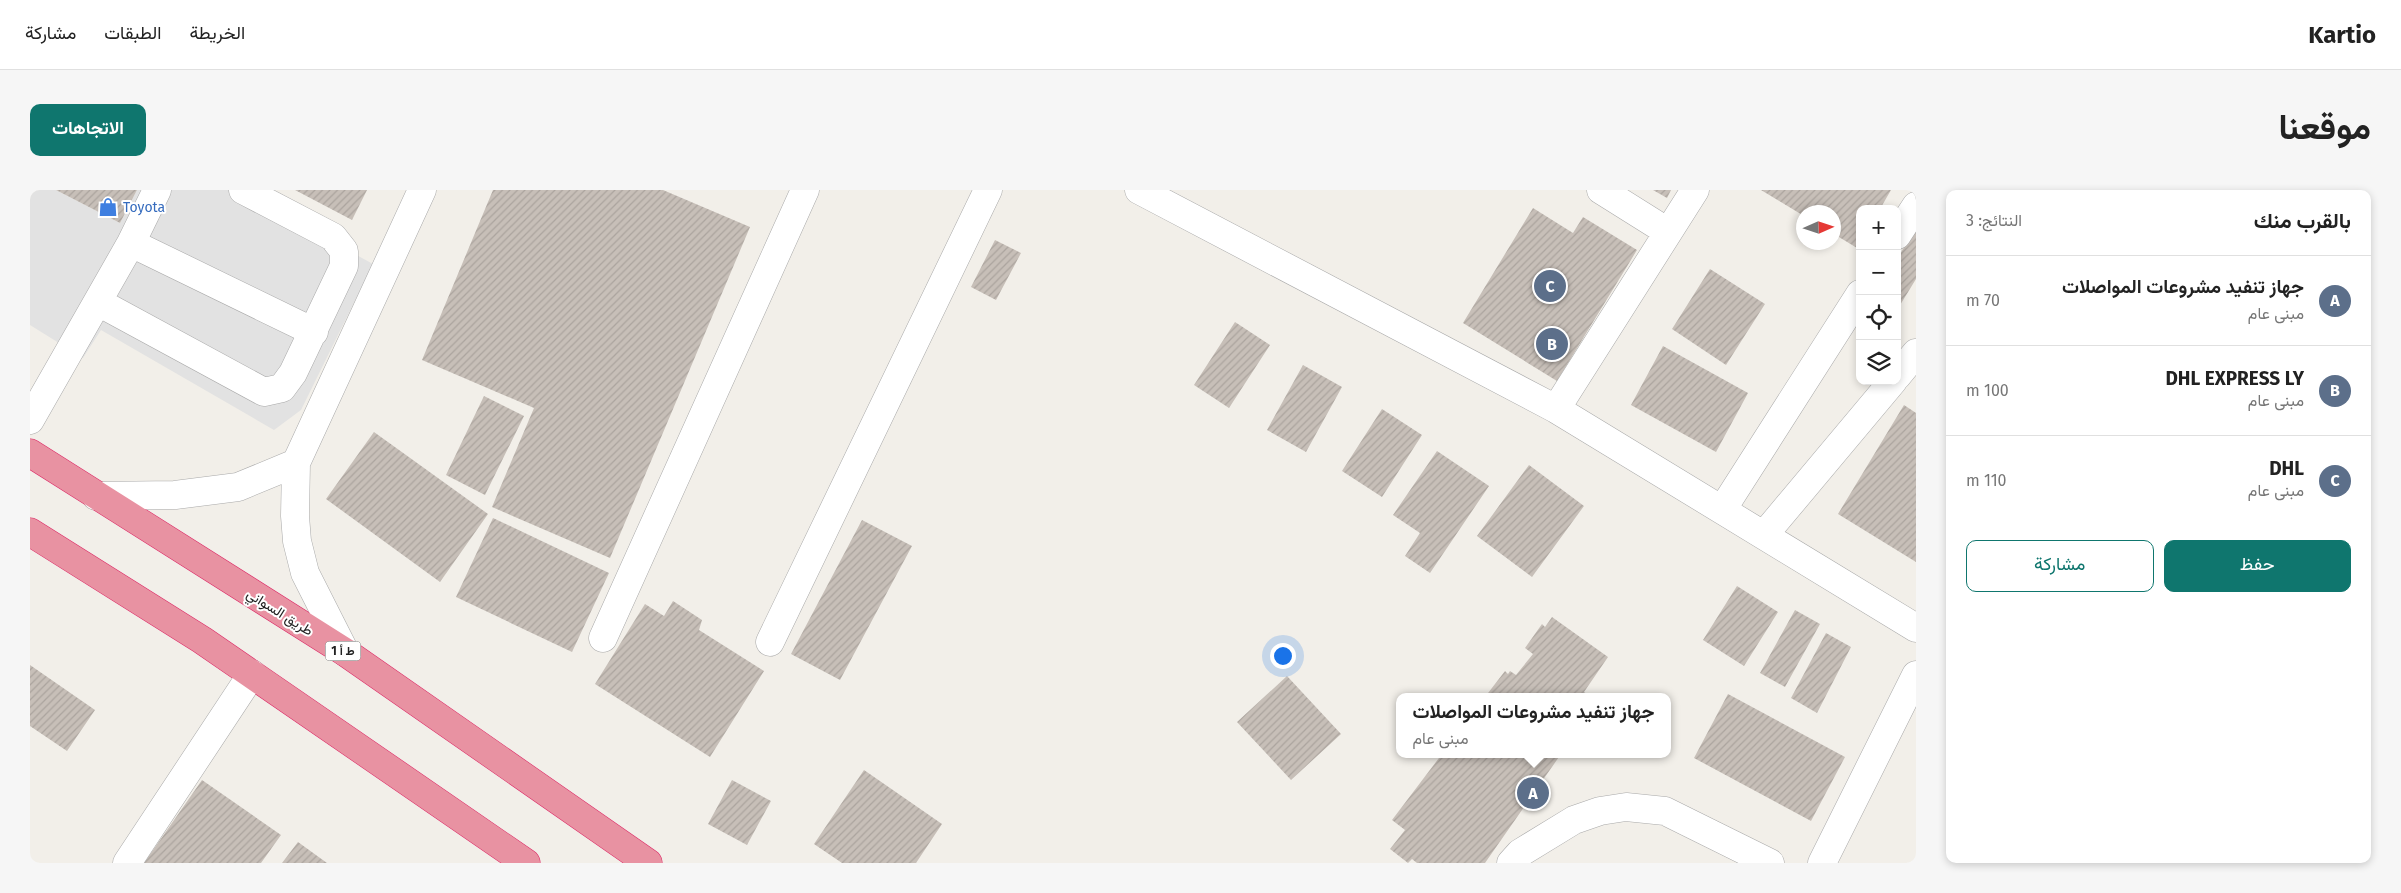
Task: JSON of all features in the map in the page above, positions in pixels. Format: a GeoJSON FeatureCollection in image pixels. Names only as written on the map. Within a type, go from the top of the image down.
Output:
{"type":"FeatureCollection","features":[{"type":"Feature","properties":{"kind":"highway","name":"طريق السواني"},"geometry":{"type":"LineString","coordinates":[[30,452],[96,496],[345,652],[648,863]]}},
{"type":"Feature","properties":{"kind":"highway"},"geometry":{"type":"LineString","coordinates":[[30,532],[202,640],[526,863]]}},
{"type":"Feature","properties":{"kind":"street"},"geometry":{"type":"LineString","coordinates":[[30,420],[131,243],[157,190]]}},
{"type":"Feature","properties":{"kind":"street"},"geometry":{"type":"LineString","coordinates":[[98,302],[264,392],[282,388],[293,373],[314,332],[344,266],[344,251],[333,237],[243,190]]}},
{"type":"Feature","properties":{"kind":"street"},"geometry":{"type":"LineString","coordinates":[[345,652],[305,573],[297,542],[294,516],[296,462],[422,190]]}},
{"type":"Feature","properties":{"kind":"street"},"geometry":{"type":"LineString","coordinates":[[602,638],[805,190]]}},
{"type":"Feature","properties":{"kind":"street"},"geometry":{"type":"LineString","coordinates":[[770,642],[988,190]]}},
{"type":"Feature","properties":{"kind":"street"},"geometry":{"type":"LineString","coordinates":[[1139,190],[1179,199],[1556,409],[1916,628]]}},
{"type":"Feature","properties":{"kind":"street"},"geometry":{"type":"LineString","coordinates":[[1601,190],[1668,232]]}},
{"type":"Feature","properties":{"kind":"street"},"geometry":{"type":"LineString","coordinates":[[1556,409],[1694,190]]}},
{"type":"Feature","properties":{"kind":"street"},"geometry":{"type":"LineString","coordinates":[[1901,229],[1916,206]]}},
{"type":"Feature","properties":{"kind":"street"},"geometry":{"type":"LineString","coordinates":[[131,243],[314,332]]}},
{"type":"Feature","properties":{"kind":"street"},"geometry":{"type":"LineString","coordinates":[[1722,510],[1859,295]]}},
{"type":"Feature","properties":{"kind":"street"},"geometry":{"type":"LineString","coordinates":[[1901,371],[1916,353]]}},
{"type":"Feature","properties":{"kind":"street"},"geometry":{"type":"LineString","coordinates":[[1764,535],[1890,385]]}},
{"type":"Feature","properties":{"kind":"street"},"geometry":{"type":"LineString","coordinates":[[96,496],[175,495],[238,487],[296,462]]}},
{"type":"Feature","properties":{"kind":"street"},"geometry":{"type":"LineString","coordinates":[[126,863],[252,674]]}},
{"type":"Feature","properties":{"kind":"street"},"geometry":{"type":"LineString","coordinates":[[1822,863],[1916,675]]}},
{"type":"Feature","properties":{"kind":"street"},"geometry":{"type":"LineString","coordinates":[[1511,863],[1520,853],[1574,820],[1600,811],[1626,807],[1665,811],[1770,863]]}},
{"type":"Feature","properties":{"kind":"shaded area"},"geometry":{"type":"Polygon","coordinates":[[[30,190],[56,190],[120,223],[137,190],[237,190],[373,264],[301,410],[274,430],[101,330],[83,358],[30,325],[30,190]]]}},
{"type":"Feature","properties":{"kind":"building","name":"Toyota"},"geometry":{"type":"Polygon","coordinates":[[[56,190],[137,190],[120,223],[56,190]]]}},
{"type":"Feature","properties":{"kind":"building"},"geometry":{"type":"Polygon","coordinates":[[[295,190],[367,190],[352,220],[295,190]]]}},
{"type":"Feature","properties":{"kind":"building"},"geometry":{"type":"Polygon","coordinates":[[[493,190],[663,190],[750,227],[610,558],[492,507],[534,408],[422,360],[493,190]]]}},
{"type":"Feature","properties":{"kind":"building"},"geometry":{"type":"Polygon","coordinates":[[[1653,190],[1671,190],[1667,198],[1653,190]]]}},
{"type":"Feature","properties":{"kind":"building"},"geometry":{"type":"Polygon","coordinates":[[[1761,190],[1891,190],[1882,205],[1856,205],[1856,247],[1841,238],[1841,205],[1796,205],[1796,211],[1761,190]]]}},
{"type":"Feature","properties":{"kind":"building"},"geometry":{"type":"Polygon","coordinates":[[[1533,208],[1573,233],[1583,217],[1637,250],[1557,381],[1463,323],[1533,208]]]}},
{"type":"Feature","properties":{"kind":"building"},"geometry":{"type":"Polygon","coordinates":[[[1916,228],[1916,279],[1901,303],[1901,295],[1901,252],[1916,228]]]}},
{"type":"Feature","properties":{"kind":"building"},"geometry":{"type":"Polygon","coordinates":[[[995,240],[1021,253],[996,300],[971,287],[995,240]]]}},
{"type":"Feature","properties":{"kind":"building"},"geometry":{"type":"Polygon","coordinates":[[[1710,269],[1765,304],[1726,365],[1672,329],[1710,269]]]}},
{"type":"Feature","properties":{"kind":"building"},"geometry":{"type":"Polygon","coordinates":[[[1235,322],[1270,345],[1229,408],[1194,385],[1235,322]]]}},
{"type":"Feature","properties":{"kind":"building"},"geometry":{"type":"Polygon","coordinates":[[[1663,346],[1748,393],[1716,452],[1631,405],[1663,346]]]}},
{"type":"Feature","properties":{"kind":"building"},"geometry":{"type":"Polygon","coordinates":[[[1303,365],[1342,387],[1306,452],[1267,430],[1303,365]]]}},
{"type":"Feature","properties":{"kind":"building"},"geometry":{"type":"Polygon","coordinates":[[[484,396],[524,416],[485,495],[446,475],[484,396]]]}},
{"type":"Feature","properties":{"kind":"building"},"geometry":{"type":"Polygon","coordinates":[[[1904,405],[1916,413],[1916,562],[1838,514],[1904,405]]]}},
{"type":"Feature","properties":{"kind":"building"},"geometry":{"type":"Polygon","coordinates":[[[1382,409],[1422,435],[1382,497],[1342,471],[1382,409]]]}},
{"type":"Feature","properties":{"kind":"building"},"geometry":{"type":"Polygon","coordinates":[[[374,432],[488,514],[440,582],[326,499],[374,432]]]}},
{"type":"Feature","properties":{"kind":"building"},"geometry":{"type":"Polygon","coordinates":[[[1437,451],[1489,486],[1430,573],[1405,556],[1420,533],[1393,515],[1437,451]]]}},
{"type":"Feature","properties":{"kind":"building"},"geometry":{"type":"Polygon","coordinates":[[[1529,465],[1584,506],[1532,577],[1477,536],[1529,465]]]}},
{"type":"Feature","properties":{"kind":"building"},"geometry":{"type":"Polygon","coordinates":[[[493,518],[609,573],[572,652],[456,597],[493,518]]]}},
{"type":"Feature","properties":{"kind":"building"},"geometry":{"type":"Polygon","coordinates":[[[862,520],[912,546],[840,680],[791,654],[862,520]]]}},
{"type":"Feature","properties":{"kind":"building"},"geometry":{"type":"Polygon","coordinates":[[[1737,586],[1778,612],[1744,666],[1703,640],[1737,586]]]}},
{"type":"Feature","properties":{"kind":"building"},"geometry":{"type":"Polygon","coordinates":[[[673,601],[702,620],[699,630],[764,671],[710,757],[595,684],[645,604],[664,616],[673,601]]]}},
{"type":"Feature","properties":{"kind":"building"},"geometry":{"type":"Polygon","coordinates":[[[1795,610],[1820,624],[1785,687],[1760,673],[1795,610]]]}},
{"type":"Feature","properties":{"kind":"building"},"geometry":{"type":"Polygon","coordinates":[[[1552,617],[1608,657],[1584,692],[1585,693],[1488,693],[1505,671],[1508,674],[1510,671],[1516,675],[1533,654],[1525,648],[1542,624],[1545,627],[1552,617]]]}},
{"type":"Feature","properties":{"kind":"building"},"geometry":{"type":"Polygon","coordinates":[[[1826,633],[1851,647],[1817,713],[1791,698],[1826,633]]]}},
{"type":"Feature","properties":{"kind":"building"},"geometry":{"type":"Polygon","coordinates":[[[30,665],[95,710],[67,751],[30,726],[30,665]]]}},
{"type":"Feature","properties":{"kind":"building"},"geometry":{"type":"Polygon","coordinates":[[[1287,676],[1341,734],[1291,780],[1237,722],[1287,676]]]}},
{"type":"Feature","properties":{"kind":"building"},"geometry":{"type":"Polygon","coordinates":[[[1728,694],[1845,757],[1811,821],[1694,758],[1728,694]]]}},
{"type":"Feature","properties":{"kind":"building"},"geometry":{"type":"Polygon","coordinates":[[[1439,758],[1558,758],[1485,863],[1417,863],[1412,859],[1408,863],[1390,849],[1405,830],[1392,820],[1439,758]]]}},
{"type":"Feature","properties":{"kind":"building"},"geometry":{"type":"Polygon","coordinates":[[[864,770],[942,824],[916,863],[842,863],[814,844],[864,770]]]}},
{"type":"Feature","properties":{"kind":"building"},"geometry":{"type":"Polygon","coordinates":[[[202,780],[281,835],[261,863],[144,863],[202,780]]]}},
{"type":"Feature","properties":{"kind":"building"},"geometry":{"type":"Polygon","coordinates":[[[732,780],[771,801],[747,845],[708,824],[732,780]]]}},
{"type":"Feature","properties":{"kind":"building"},"geometry":{"type":"Polygon","coordinates":[[[298,842],[327,863],[282,863],[298,842]]]}},
{"type":"Feature","properties":{"kind":"place","name":"Toyota"},"geometry":{"type":"Point","coordinates":[108,207]}},
{"type":"Feature","properties":{"kind":"place","name":"DHL"},"geometry":{"type":"Point","coordinates":[1550,286]}},
{"type":"Feature","properties":{"kind":"place","name":"DHL EXPRESS LY"},"geometry":{"type":"Point","coordinates":[1552,344]}},
{"type":"Feature","properties":{"kind":"place","name":"جهاز تنفيد مشروعات المواصلات"},"geometry":{"type":"Point","coordinates":[1533,793]}}]}
